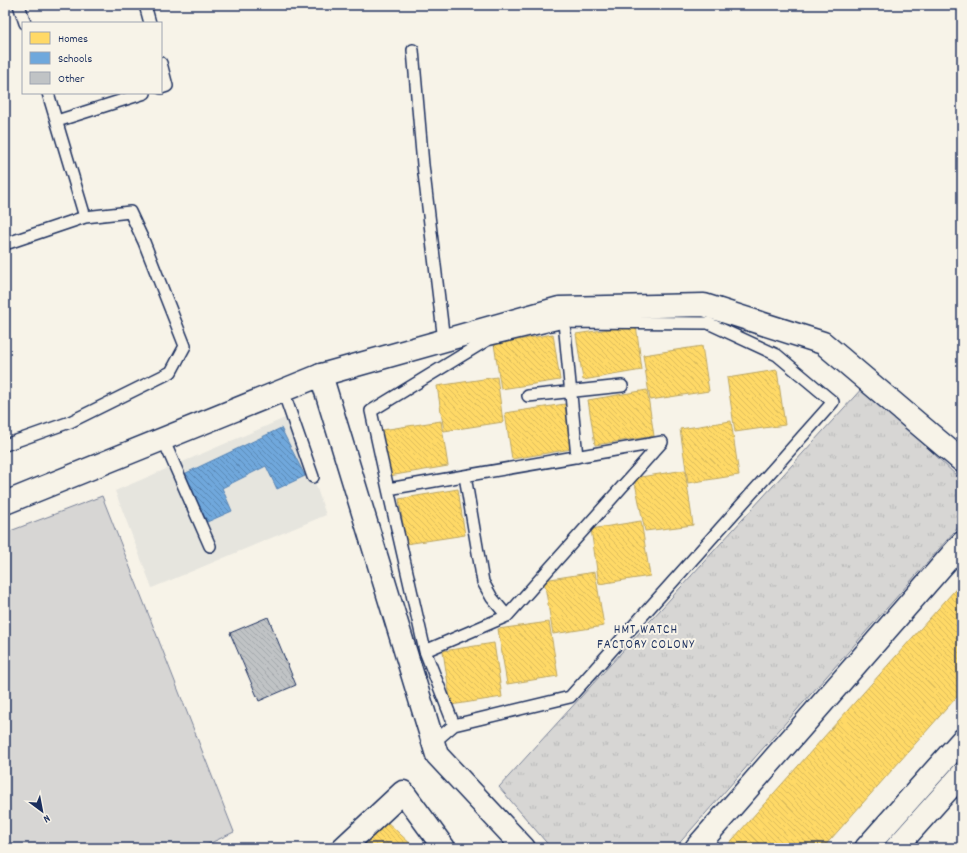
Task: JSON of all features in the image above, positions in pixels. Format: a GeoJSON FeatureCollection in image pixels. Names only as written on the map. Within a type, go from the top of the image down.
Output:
{"type":"FeatureCollection","features":[{"type":"Feature","properties":{"kind":"street"},"geometry":{"type":"LineString","coordinates":[[5,503],[321,376],[559,308],[704,305],[823,343],[962,461]]}},
{"type":"Feature","properties":{"kind":"street"},"geometry":{"type":"LineString","coordinates":[[321,376],[437,755],[517,845]]}},
{"type":"Feature","properties":{"kind":"street"},"geometry":{"type":"LineString","coordinates":[[696,848],[962,543]]}},
{"type":"Feature","properties":{"kind":"street"},"geometry":{"type":"LineString","coordinates":[[866,848],[962,740]]}},
{"type":"Feature","properties":{"kind":"street"},"geometry":{"type":"LineString","coordinates":[[896,848],[962,774]]}},
{"type":"Feature","properties":{"kind":"street"},"geometry":{"type":"LineString","coordinates":[[343,848],[403,792],[444,848]]}},
{"type":"Feature","properties":{"kind":"street"},"geometry":{"type":"LineString","coordinates":[[900,809],[917,824]]}},
{"type":"Feature","properties":{"kind":"lane"},"geometry":{"type":"LineString","coordinates":[[19,5],[25,22]]}},
{"type":"Feature","properties":{"kind":"lane"},"geometry":{"type":"LineString","coordinates":[[145,5],[150,22]]}},
{"type":"Feature","properties":{"kind":"lane"},"geometry":{"type":"LineString","coordinates":[[413,50],[423,165],[444,341]]}},
{"type":"Feature","properties":{"kind":"lane"},"geometry":{"type":"LineString","coordinates":[[162,67],[167,86],[162,88]]}},
{"type":"Feature","properties":{"kind":"lane"},"geometry":{"type":"LineString","coordinates":[[48,94],[85,217]]}},
{"type":"Feature","properties":{"kind":"lane"},"geometry":{"type":"LineString","coordinates":[[57,121],[143,94]]}},
{"type":"Feature","properties":{"kind":"lane"},"geometry":{"type":"LineString","coordinates":[[5,244],[85,217],[130,212],[144,242],[185,346],[170,372],[70,422],[5,445]]}},
{"type":"Feature","properties":{"kind":"lane"},"geometry":{"type":"LineString","coordinates":[[564,322],[577,457]]}},
{"type":"Feature","properties":{"kind":"lane"},"geometry":{"type":"LineString","coordinates":[[434,743],[454,725],[570,697],[833,402],[777,355],[708,323],[564,322],[487,340],[371,411],[424,651],[454,725]]}},
{"type":"Feature","properties":{"kind":"lane"},"geometry":{"type":"LineString","coordinates":[[528,396],[622,386]]}},
{"type":"Feature","properties":{"kind":"lane"},"geometry":{"type":"LineString","coordinates":[[283,391],[313,477]]}},
{"type":"Feature","properties":{"kind":"lane"},"geometry":{"type":"LineString","coordinates":[[163,439],[210,546]]}},
{"type":"Feature","properties":{"kind":"lane"},"geometry":{"type":"LineString","coordinates":[[388,490],[662,442],[507,616],[424,651]]}},
{"type":"Feature","properties":{"kind":"lane"},"geometry":{"type":"LineString","coordinates":[[465,476],[483,582],[492,598],[507,616]]}},
{"type":"Feature","properties":{"kind":"shaded area"},"geometry":{"type":"Polygon","coordinates":[[[292,415],[326,515],[152,588],[115,491],[292,415]]]}},
{"type":"Feature","properties":{"kind":"green space"},"geometry":{"type":"Polygon","coordinates":[[[864,386],[962,481],[962,523],[675,848],[551,848],[499,787],[864,386]]]}},
{"type":"Feature","properties":{"kind":"green space"},"geometry":{"type":"Polygon","coordinates":[[[102,496],[234,832],[200,848],[5,848],[5,533],[102,496]]]}},
{"type":"Feature","properties":{"kind":"building: Homes"},"geometry":{"type":"Polygon","coordinates":[[[636,325],[642,370],[583,380],[576,334],[636,325]]]}},
{"type":"Feature","properties":{"kind":"building: Homes"},"geometry":{"type":"Polygon","coordinates":[[[553,334],[560,380],[501,389],[494,344],[553,334]]]}},
{"type":"Feature","properties":{"kind":"building: Homes"},"geometry":{"type":"Polygon","coordinates":[[[702,346],[709,391],[650,400],[643,355],[702,346]]]}},
{"type":"Feature","properties":{"kind":"building: Homes"},"geometry":{"type":"Polygon","coordinates":[[[777,370],[785,425],[735,432],[727,378],[777,370]]]}},
{"type":"Feature","properties":{"kind":"building: Homes"},"geometry":{"type":"Polygon","coordinates":[[[497,377],[503,422],[444,431],[437,386],[497,377]]]}},
{"type":"Feature","properties":{"kind":"building: Homes"},"geometry":{"type":"Polygon","coordinates":[[[647,390],[654,436],[595,445],[588,400],[647,390]]]}},
{"type":"Feature","properties":{"kind":"building: Homes"},"geometry":{"type":"Polygon","coordinates":[[[565,404],[571,449],[512,459],[505,413],[565,404]]]}},
{"type":"Feature","properties":{"kind":"building: Homes"},"geometry":{"type":"Polygon","coordinates":[[[441,421],[448,466],[389,476],[382,430],[441,421]]]}},
{"type":"Feature","properties":{"kind":"building: Homes"},"geometry":{"type":"Polygon","coordinates":[[[731,421],[739,475],[688,483],[680,429],[731,421]]]}},
{"type":"Feature","properties":{"kind":"building: Homes"},"geometry":{"type":"Polygon","coordinates":[[[685,470],[693,525],[645,531],[634,478],[685,470]]]}},
{"type":"Feature","properties":{"kind":"building: Homes"},"geometry":{"type":"Polygon","coordinates":[[[458,489],[465,535],[406,544],[399,499],[458,489]]]}},
{"type":"Feature","properties":{"kind":"building: Homes"},"geometry":{"type":"Polygon","coordinates":[[[641,521],[650,576],[599,584],[591,529],[641,521]]]}},
{"type":"Feature","properties":{"kind":"building: Homes"},"geometry":{"type":"Polygon","coordinates":[[[595,572],[604,626],[553,634],[544,580],[595,572]]]}},
{"type":"Feature","properties":{"kind":"building: Homes"},"geometry":{"type":"Polygon","coordinates":[[[962,582],[962,691],[823,848],[725,848],[962,582]]]}},
{"type":"Feature","properties":{"kind":"building: Homes"},"geometry":{"type":"Polygon","coordinates":[[[549,622],[558,676],[507,684],[498,629],[549,622]]]}},
{"type":"Feature","properties":{"kind":"building: Homes"},"geometry":{"type":"Polygon","coordinates":[[[494,643],[502,697],[451,705],[443,651],[494,643]]]}},
{"type":"Feature","properties":{"kind":"building: Homes"},"geometry":{"type":"Polygon","coordinates":[[[385,820],[415,848],[358,848],[385,820]]]}},
{"type":"Feature","properties":{"kind":"building: Schools"},"geometry":{"type":"Polygon","coordinates":[[[281,428],[305,476],[277,489],[266,466],[222,488],[232,511],[207,522],[184,474],[281,428]]]}},
{"type":"Feature","properties":{"kind":"building: Other"},"geometry":{"type":"Polygon","coordinates":[[[268,617],[296,685],[259,701],[230,633],[268,617]]]}},
{"type":"Feature","properties":{"kind":"district","name":"HMT WATCH FACTORY COLONY"},"geometry":{"type":"Point","coordinates":[646,636]}}]}
